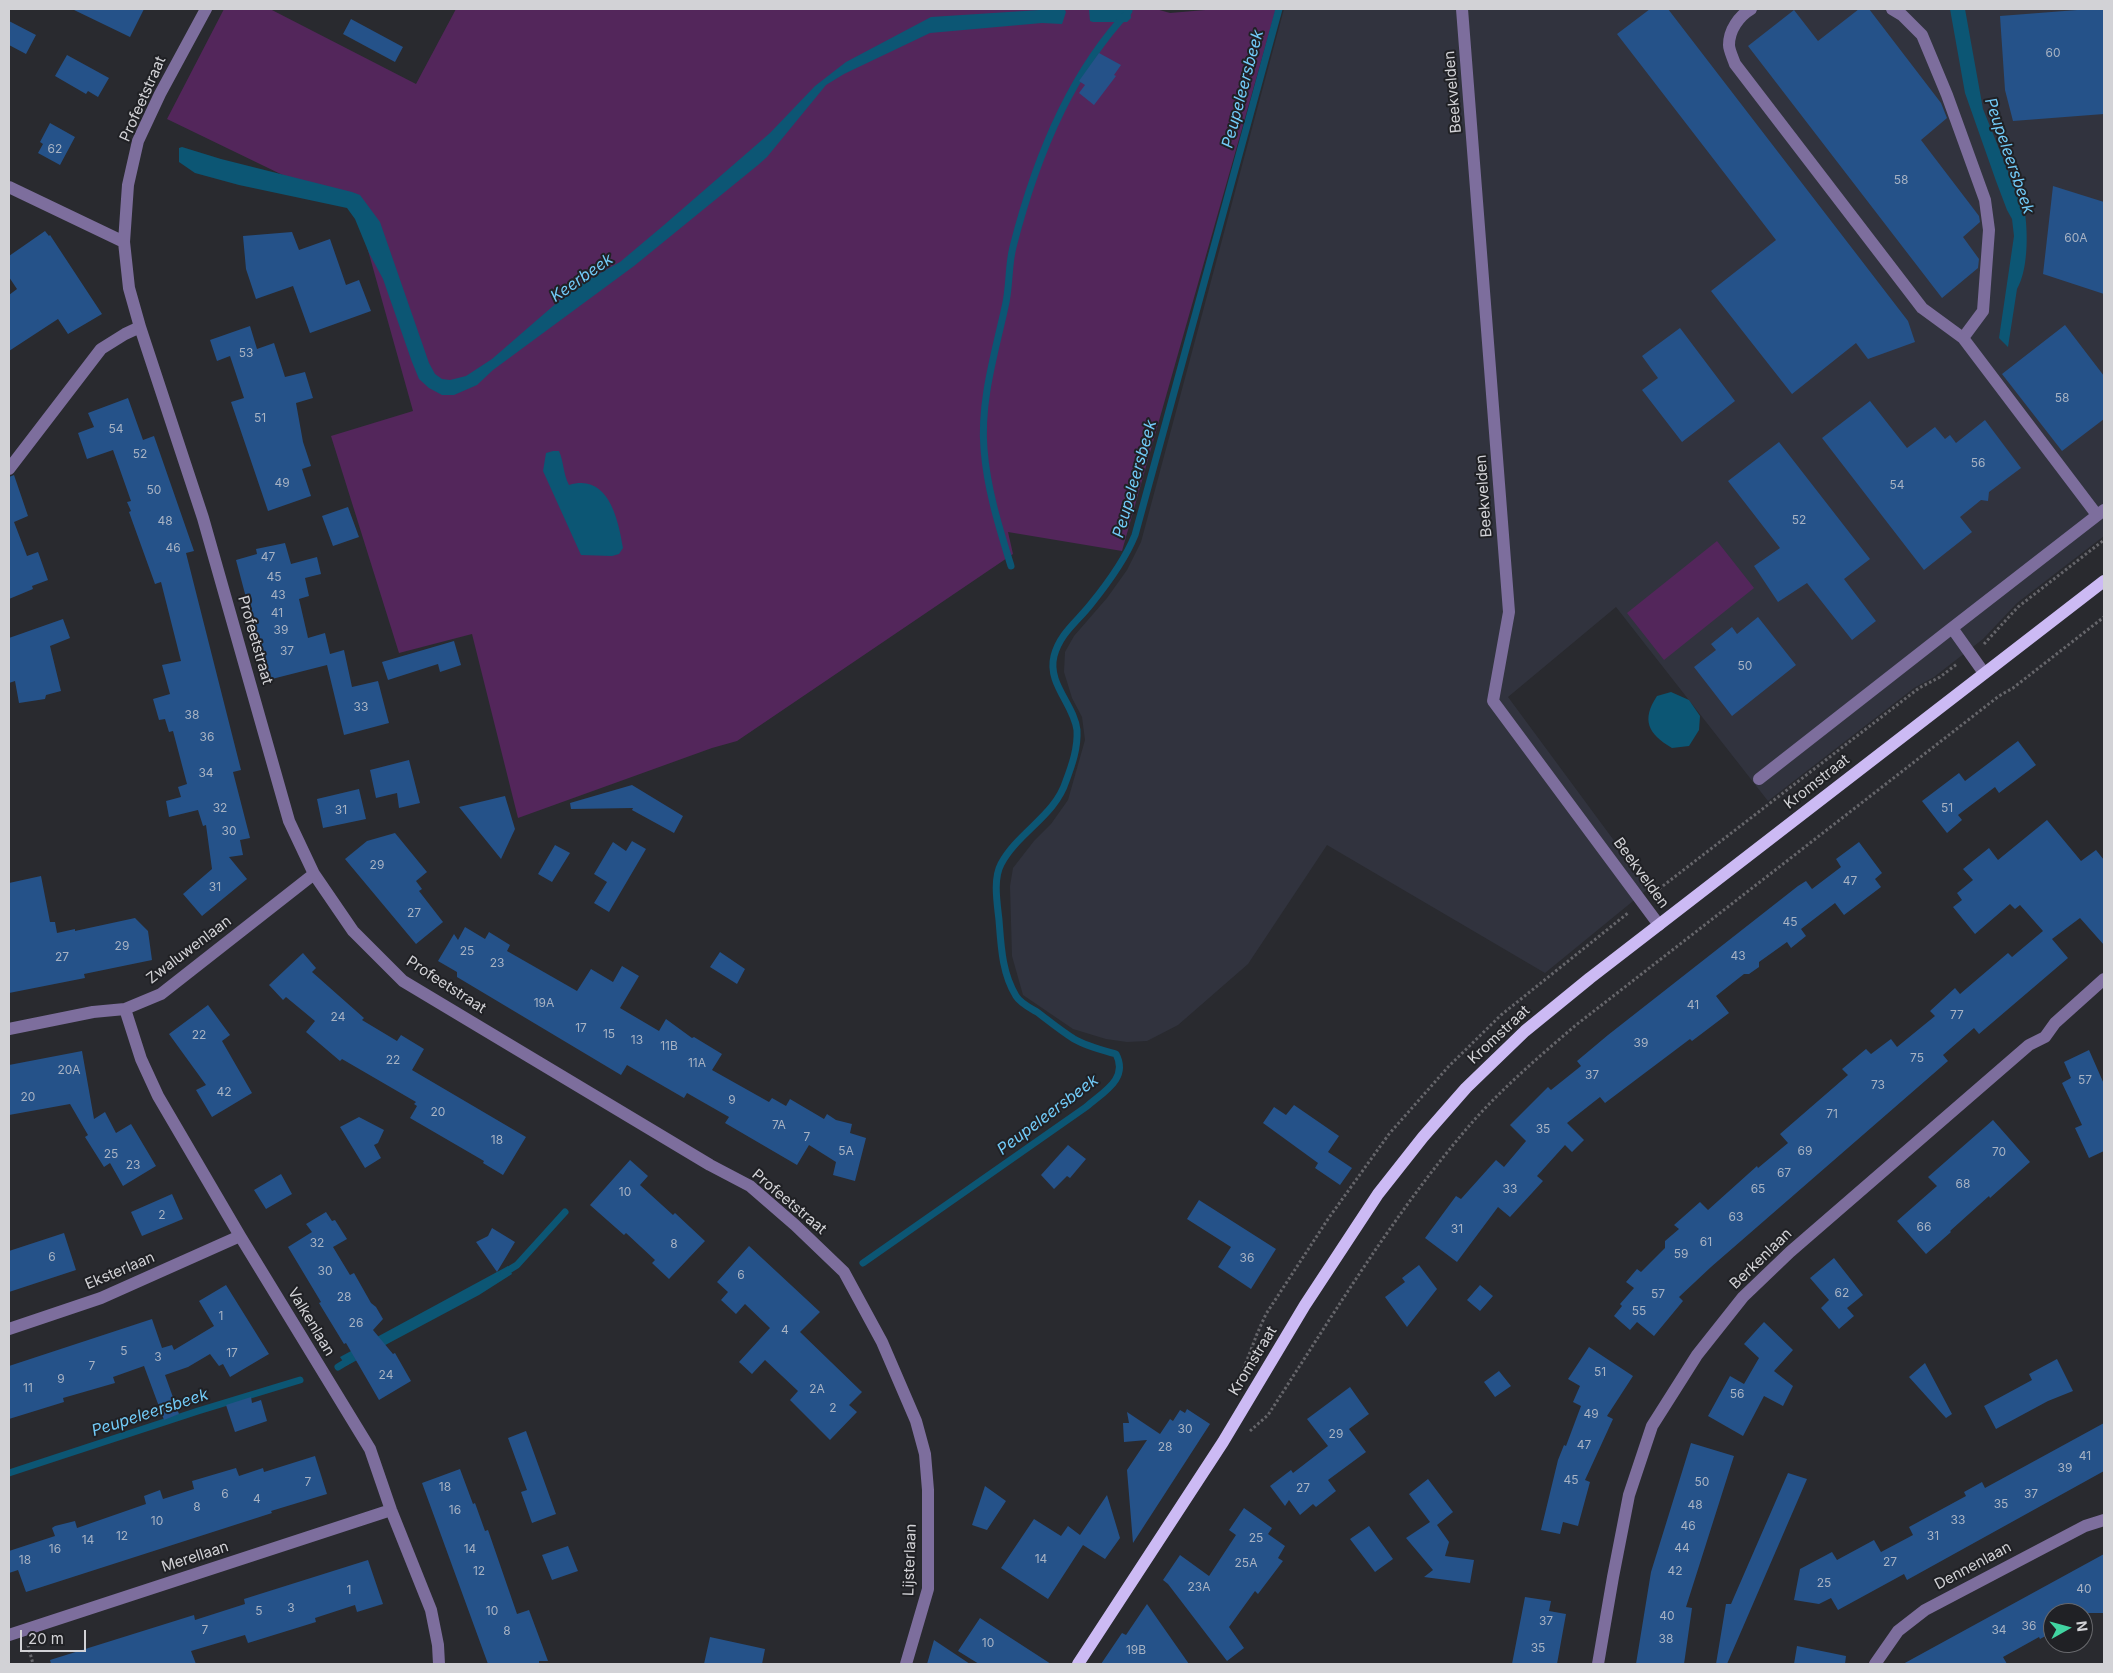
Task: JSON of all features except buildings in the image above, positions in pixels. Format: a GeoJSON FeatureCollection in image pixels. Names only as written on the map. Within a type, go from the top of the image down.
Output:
{"type":"FeatureCollection","features":[{"type":"Feature","properties":{"kind":"main road","name":"Kromstraat"},"geometry":{"type":"LineString","coordinates":[[1078,1664],[1224,1442],[1305,1305],[1378,1194],[1466,1088],[1525,1031],[2104,581]]}},
{"type":"Feature","properties":{"kind":"street","name":"Profeetstraat"},"geometry":{"type":"LineString","coordinates":[[206,9],[160,94],[138,141],[128,186],[124,242],[129,288],[140,328],[204,518],[289,821],[314,874],[353,931],[403,981],[710,1165],[750,1186],[795,1225],[844,1272],[882,1342],[916,1421],[925,1454]]}},
{"type":"Feature","properties":{"kind":"street","name":"Beekvelden"},"geometry":{"type":"LineString","coordinates":[[1462,9],[1509,612],[1493,701],[1659,925]]}},
{"type":"Feature","properties":{"kind":"street"},"geometry":{"type":"LineString","coordinates":[[1751,9],[1733,27],[1728,46],[1736,64],[1922,308],[1963,338],[2101,512],[1760,779]]}},
{"type":"Feature","properties":{"kind":"street"},"geometry":{"type":"LineString","coordinates":[[1892,9],[1902,15],[1922,35],[1947,95],[1985,200],[1989,230],[1983,311],[1963,338]]}},
{"type":"Feature","properties":{"kind":"street"},"geometry":{"type":"LineString","coordinates":[[9,187],[124,242]]}},
{"type":"Feature","properties":{"kind":"street"},"geometry":{"type":"LineString","coordinates":[[9,468],[101,350],[125,334],[140,328]]}},
{"type":"Feature","properties":{"kind":"street"},"geometry":{"type":"LineString","coordinates":[[1952,628],[1984,673]]}},
{"type":"Feature","properties":{"kind":"street","name":"Zwaluwenlaan"},"geometry":{"type":"LineString","coordinates":[[9,1029],[93,1012],[125,1009],[161,994],[314,874]]}},
{"type":"Feature","properties":{"kind":"street","name":"Berkenlaan"},"geometry":{"type":"LineString","coordinates":[[1598,1664],[1613,1577],[1632,1487],[1652,1426],[1697,1355],[1743,1297],[1790,1252],[2029,1045],[2045,1037],[2055,1023],[2104,980]]}},
{"type":"Feature","properties":{"kind":"street","name":"Valkenlaan"},"geometry":{"type":"LineString","coordinates":[[125,1009],[141,1058],[158,1096],[240,1236],[370,1450],[430,1610],[438,1644],[439,1664]]}},
{"type":"Feature","properties":{"kind":"street","name":"Eksterlaan"},"geometry":{"type":"LineString","coordinates":[[9,1329],[101,1298],[240,1236]]}},
{"type":"Feature","properties":{"kind":"street","name":"Lijsterlaan"},"geometry":{"type":"LineString","coordinates":[[906,1664],[928,1589],[928,1490],[925,1454]]}},
{"type":"Feature","properties":{"kind":"street","name":"Merellaan"},"geometry":{"type":"LineString","coordinates":[[9,1635],[391,1510]]}},
{"type":"Feature","properties":{"kind":"street","name":"Dennenlaan"},"geometry":{"type":"LineString","coordinates":[[1875,1664],[1898,1631],[1925,1610],[2085,1526],[2104,1520]]}},
{"type":"Feature","properties":{"kind":"path"},"geometry":{"type":"LineString","coordinates":[[1241,1378],[1266,1314],[1328,1219],[1389,1134],[1443,1072],[1501,1015],[1642,902],[1919,688],[1940,677],[1971,654],[1988,640],[2018,607],[2104,540]]}},
{"type":"Feature","properties":{"kind":"path"},"geometry":{"type":"LineString","coordinates":[[1246,1435],[1268,1415],[1381,1241],[1424,1180],[1477,1117],[1535,1060],[1576,1025],[1999,696],[2013,688],[2104,617]]}},
{"type":"Feature","properties":{"kind":"shaded area"},"geometry":{"type":"Polygon","coordinates":[[[224,9],[270,9],[416,84],[456,9],[1156,9],[1170,13],[1217,9],[1276,9],[1122,551],[1008,532],[1013,554],[737,741],[712,748],[518,818],[472,634],[399,653],[331,436],[413,411],[357,211],[167,119],[224,9]]]}},
{"type":"Feature","properties":{"kind":"shaded area"},"geometry":{"type":"Polygon","coordinates":[[[1284,9],[2104,9],[2104,536],[2017,603],[1983,639],[1934,677],[1914,688],[1768,801],[1616,607],[1508,697],[1649,888],[1545,973],[1327,845],[1248,964],[1178,1025],[1147,1041],[1127,1042],[1106,1039],[1073,1029],[1023,995],[1012,956],[1010,886],[1013,868],[1034,841],[1051,824],[1068,800],[1085,740],[1082,717],[1072,698],[1064,672],[1065,652],[1074,636],[1107,598],[1127,570],[1141,542],[1284,9]]]}},
{"type":"Feature","properties":{"kind":"shaded area"},"geometry":{"type":"Polygon","coordinates":[[[1717,541],[1754,588],[1664,660],[1627,613],[1717,541]]]}},
{"type":"Feature","properties":{"kind":"water"},"geometry":{"type":"Polygon","coordinates":[[[1055,9],[1065,10],[1066,12],[1062,24],[1042,23],[930,33],[844,74],[826,85],[767,157],[758,165],[634,266],[493,370],[477,385],[454,395],[442,395],[429,388],[419,379],[383,279],[369,253],[355,219],[347,208],[239,185],[195,173],[179,162],[179,148],[182,147],[360,195],[380,222],[429,363],[435,374],[442,379],[450,380],[466,376],[492,359],[575,287],[620,262],[770,133],[815,86],[846,62],[931,17],[1055,9]]]}},
{"type":"Feature","properties":{"kind":"water"},"geometry":{"type":"Polygon","coordinates":[[[1089,9],[1130,9],[1131,18],[1127,22],[1093,22],[1090,21],[1089,9]]]}},
{"type":"Feature","properties":{"kind":"water"},"geometry":{"type":"Polygon","coordinates":[[[1950,9],[1965,9],[1983,109],[2025,213],[2027,242],[2025,262],[2021,281],[2017,289],[2008,347],[1999,338],[2014,236],[2012,219],[1996,181],[1965,93],[1950,9]]]}},
{"type":"Feature","properties":{"kind":"water"},"geometry":{"type":"Polygon","coordinates":[[[559,451],[569,485],[582,483],[593,486],[602,492],[609,501],[621,536],[623,548],[619,554],[612,556],[581,555],[543,471],[546,453],[559,451]]]}},
{"type":"Feature","properties":{"kind":"water"},"geometry":{"type":"Polygon","coordinates":[[[1671,692],[1689,700],[1700,716],[1699,730],[1689,746],[1672,748],[1652,732],[1650,726],[1649,712],[1657,696],[1671,692]]]}},
{"type":"Feature","properties":{"kind":"water"},"geometry":{"type":"Polygon","coordinates":[[[508,1266],[512,1274],[479,1295],[346,1366],[340,1357],[508,1266]]]}},
{"type":"Feature","properties":{"kind":"waterway"},"geometry":{"type":"LineString","coordinates":[[1011,566],[991,493],[983,431],[986,395],[1007,299],[1011,254],[1032,184],[1056,121],[1071,91],[1089,63],[1129,9]]}},
{"type":"Feature","properties":{"kind":"waterway","name":"Peupeleersbeek"},"geometry":{"type":"LineString","coordinates":[[863,1263],[1086,1107],[1117,1078],[1119,1063],[1116,1054],[1089,1046],[1074,1039],[1016,996],[1011,987],[1003,959],[997,898],[997,877],[1001,864],[1008,853],[1054,804],[1061,793],[1070,769],[1076,750],[1077,730],[1071,711],[1054,676],[1054,656],[1065,634],[1116,571],[1135,535],[1279,9]]}},
{"type":"Feature","properties":{"kind":"waterway","name":"Peupeleersbeek"},"geometry":{"type":"LineString","coordinates":[[504,1273],[517,1265],[565,1212]]}},
{"type":"Feature","properties":{"kind":"waterway","name":"Peupeleersbeek"},"geometry":{"type":"LineString","coordinates":[[338,1367],[351,1359]]}},
{"type":"Feature","properties":{"kind":"waterway","name":"Peupeleersbeek"},"geometry":{"type":"LineString","coordinates":[[9,1473],[198,1411],[300,1380]]}},
{"type":"Feature","properties":{"kind":"water label","name":"Keerbeek"},"geometry":{"type":"Point","coordinates":[582,278]}}]}
